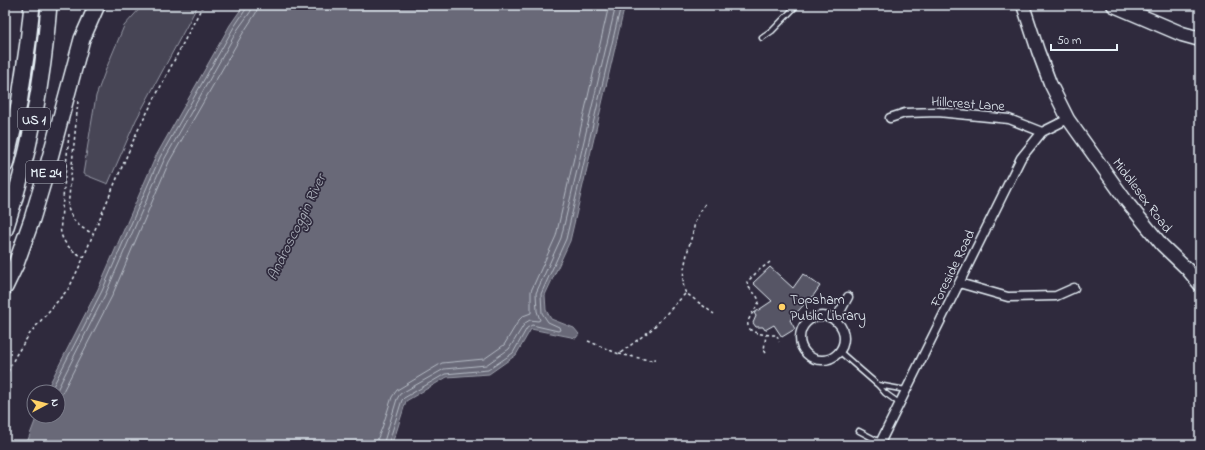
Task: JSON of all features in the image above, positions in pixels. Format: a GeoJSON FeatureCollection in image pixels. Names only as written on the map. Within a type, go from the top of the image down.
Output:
{"type":"FeatureCollection","features":[{"type":"Feature","properties":{"kind":"highway","name":"US 1"},"geometry":{"type":"LineString","coordinates":[[5,165],[19,104],[32,5]]}},
{"type":"Feature","properties":{"kind":"highway","name":"US 1"},"geometry":{"type":"LineString","coordinates":[[5,230],[26,159],[43,68],[49,5]]}},
{"type":"Feature","properties":{"kind":"highway","name":"ME 24"},"geometry":{"type":"LineString","coordinates":[[5,287],[24,242],[37,205],[77,54],[87,26],[97,5]]}},
{"type":"Feature","properties":{"kind":"highway"},"geometry":{"type":"LineString","coordinates":[[1114,5],[1182,34],[1200,39]]}},
{"type":"Feature","properties":{"kind":"highway"},"geometry":{"type":"LineString","coordinates":[[1182,34],[1200,46]]}},
{"type":"Feature","properties":{"kind":"main road","name":"Middlesex Road"},"geometry":{"type":"LineString","coordinates":[[1023,5],[1050,83],[1068,119],[1127,202],[1162,245],[1187,268],[1200,285]]}},
{"type":"Feature","properties":{"kind":"street","name":"Hillcrest Lane"},"geometry":{"type":"LineString","coordinates":[[890,118],[905,113],[938,112],[1009,118],[1042,132]]}},
{"type":"Feature","properties":{"kind":"street","name":"Foreside Road"},"geometry":{"type":"LineString","coordinates":[[879,444],[1021,158],[1042,132],[1068,119]]}},
{"type":"Feature","properties":{"kind":"street"},"geometry":{"type":"LineString","coordinates":[[959,283],[1008,297],[1056,296],[1074,288]]}},
{"type":"Feature","properties":{"kind":"street"},"geometry":{"type":"LineString","coordinates":[[835,321],[848,297]]}},
{"type":"Feature","properties":{"kind":"street"},"geometry":{"type":"LineString","coordinates":[[822,316],[829,317],[835,321],[843,332],[842,345],[839,351],[834,356],[822,360],[809,356],[801,345],[801,331],[804,325],[815,317],[822,316]]}},
{"type":"Feature","properties":{"kind":"lane"},"geometry":{"type":"LineString","coordinates":[[762,38],[772,31],[797,5]]}},
{"type":"Feature","properties":{"kind":"lane"},"geometry":{"type":"LineString","coordinates":[[839,351],[899,404]]}},
{"type":"Feature","properties":{"kind":"lane"},"geometry":{"type":"LineString","coordinates":[[878,385],[906,390]]}},
{"type":"Feature","properties":{"kind":"lane"},"geometry":{"type":"LineString","coordinates":[[859,431],[879,444]]}},
{"type":"Feature","properties":{"kind":"path"},"geometry":{"type":"LineString","coordinates":[[5,377],[16,355],[32,332],[69,288],[84,257],[137,132],[204,5]]}},
{"type":"Feature","properties":{"kind":"path"},"geometry":{"type":"LineString","coordinates":[[78,99],[68,208],[74,222],[93,234]]}},
{"type":"Feature","properties":{"kind":"path"},"geometry":{"type":"LineString","coordinates":[[69,133],[61,233],[64,242],[70,249],[84,257]]}},
{"type":"Feature","properties":{"kind":"path"},"geometry":{"type":"LineString","coordinates":[[705,204],[695,221],[694,230],[687,249],[683,282],[686,293],[714,314]]}},
{"type":"Feature","properties":{"kind":"path"},"geometry":{"type":"LineString","coordinates":[[770,262],[747,282],[749,289],[758,296],[759,302],[749,319],[748,324],[749,328],[754,333],[777,335],[779,342]]}},
{"type":"Feature","properties":{"kind":"path"},"geometry":{"type":"LineString","coordinates":[[619,354],[652,329],[686,293]]}},
{"type":"Feature","properties":{"kind":"path"},"geometry":{"type":"LineString","coordinates":[[766,335],[764,350],[766,353]]}},
{"type":"Feature","properties":{"kind":"path"},"geometry":{"type":"LineString","coordinates":[[588,341],[619,354],[656,360]]}},
{"type":"Feature","properties":{"kind":"shaded area"},"geometry":{"type":"Polygon","coordinates":[[[143,5],[198,5],[136,120],[108,184],[83,174],[96,96],[124,26],[143,5]]]}},
{"type":"Feature","properties":{"kind":"water","name":"Androscoggin River"},"geometry":{"type":"Polygon","coordinates":[[[244,5],[625,5],[570,241],[545,295],[546,310],[551,319],[574,328],[579,334],[576,338],[531,329],[516,355],[489,374],[447,377],[406,401],[391,445],[26,445],[34,424],[66,424],[66,384],[50,384],[98,289],[156,156],[230,25],[244,5]]]}},
{"type":"Feature","properties":{"kind":"building","name":"Topsham Public Library"},"geometry":{"type":"Polygon","coordinates":[[[770,267],[793,288],[803,274],[820,286],[811,299],[810,298],[790,320],[795,329],[782,337],[774,325],[765,330],[763,327],[756,327],[753,323],[756,316],[754,313],[772,301],[753,283],[770,267]]]}},
{"type":"Feature","properties":{"kind":"place","name":"Topsham Public Library"},"geometry":{"type":"Point","coordinates":[782,307]}}]}
